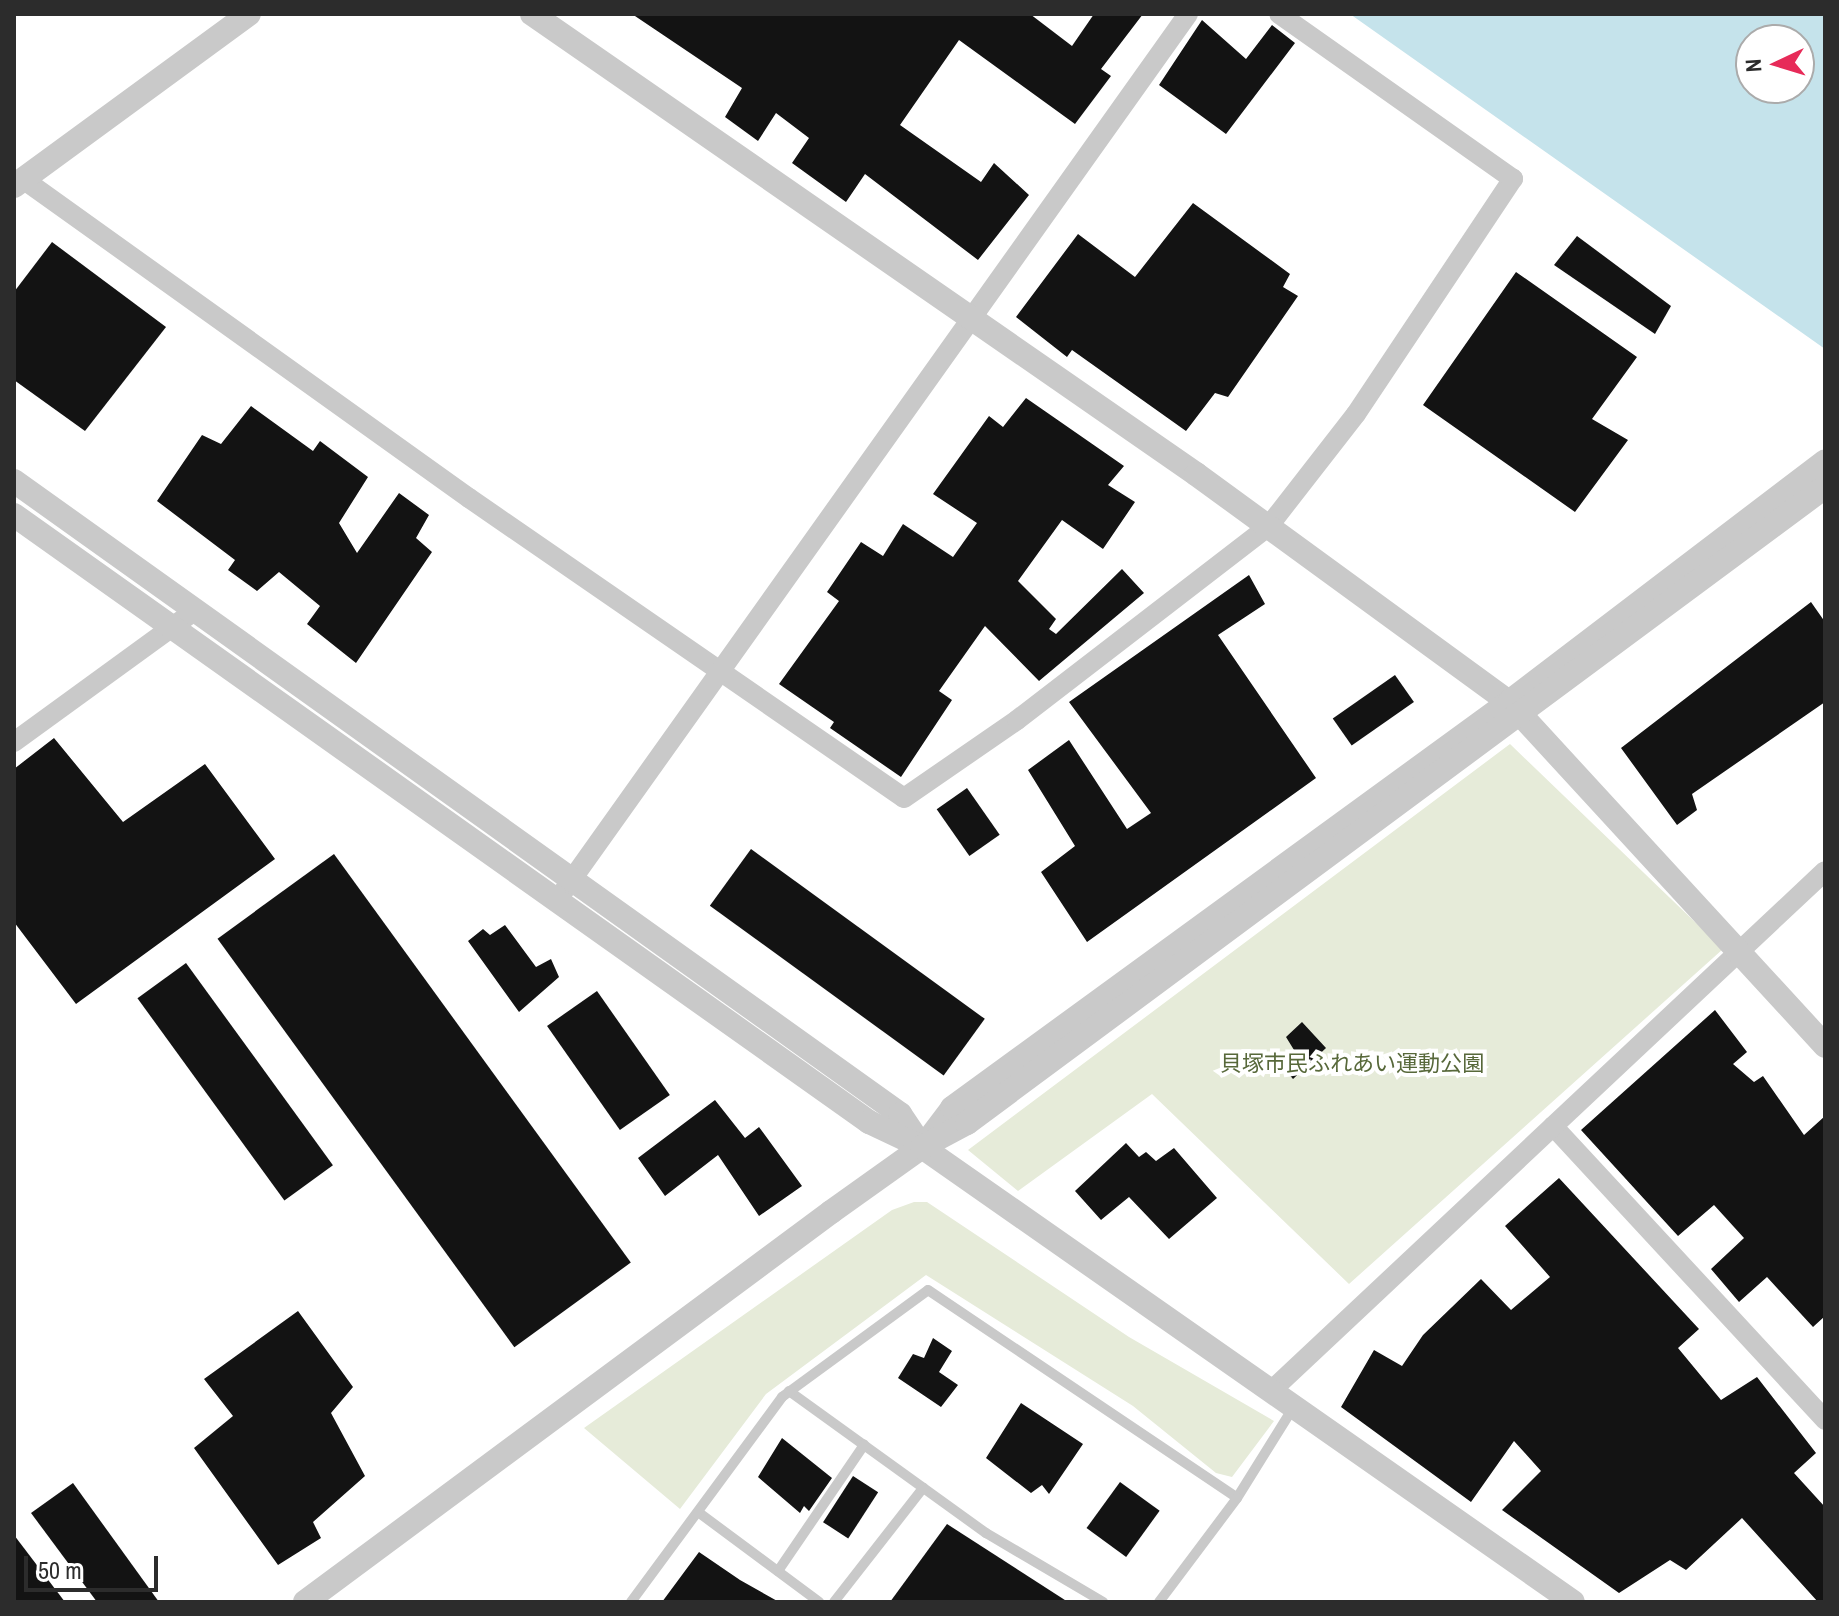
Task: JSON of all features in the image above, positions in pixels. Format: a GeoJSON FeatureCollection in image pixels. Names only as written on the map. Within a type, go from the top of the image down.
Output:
{"type":"FeatureCollection","features":[{"type":"Feature","properties":{"kind":"street"},"geometry":{"type":"LineString","coordinates":[[249,14],[18,182],[904,798],[1042,702],[1268,527],[1356,414],[1513,179],[1279,14]]}},
{"type":"Feature","properties":{"kind":"street"},"geometry":{"type":"LineString","coordinates":[[532,14],[1268,527],[1516,709],[1825,1046]]}},
{"type":"Feature","properties":{"kind":"street"},"geometry":{"type":"LineString","coordinates":[[558,899],[968,317],[1188,14]]}},
{"type":"Feature","properties":{"kind":"street"},"geometry":{"type":"LineString","coordinates":[[1516,709],[1825,461]]}},
{"type":"Feature","properties":{"kind":"street"},"geometry":{"type":"LineString","coordinates":[[14,481],[900,1114],[922,1147]]}},
{"type":"Feature","properties":{"kind":"street"},"geometry":{"type":"LineString","coordinates":[[305,1602],[922,1147],[952,1108],[1825,487]]}},
{"type":"Feature","properties":{"kind":"street"},"geometry":{"type":"LineString","coordinates":[[14,515],[869,1122],[922,1147],[1573,1602]]}},
{"type":"Feature","properties":{"kind":"street"},"geometry":{"type":"LineString","coordinates":[[14,742],[194,611]]}},
{"type":"Feature","properties":{"kind":"street"},"geometry":{"type":"LineString","coordinates":[[1270,1392],[1825,871]]}},
{"type":"Feature","properties":{"kind":"street"},"geometry":{"type":"LineString","coordinates":[[1553,1126],[1825,1420]]}},
{"type":"Feature","properties":{"kind":"lane"},"geometry":{"type":"LineString","coordinates":[[631,1602],[789,1391],[928,1290],[1237,1498]]}},
{"type":"Feature","properties":{"kind":"lane"},"geometry":{"type":"LineString","coordinates":[[789,1391],[986,1533],[1103,1602]]}},
{"type":"Feature","properties":{"kind":"lane"},"geometry":{"type":"LineString","coordinates":[[1159,1602],[1237,1498],[1293,1408]]}},
{"type":"Feature","properties":{"kind":"lane"},"geometry":{"type":"LineString","coordinates":[[778,1571],[864,1445]]}},
{"type":"Feature","properties":{"kind":"lane"},"geometry":{"type":"LineString","coordinates":[[834,1602],[923,1488]]}},
{"type":"Feature","properties":{"kind":"lane"},"geometry":{"type":"LineString","coordinates":[[698,1512],[819,1602]]}},
{"type":"Feature","properties":{"kind":"green space","name":"貝塚市民ふれあい運動公園"},"geometry":{"type":"Polygon","coordinates":[[[1510,744],[1723,949],[1349,1284],[1152,1094],[1018,1191],[968,1150],[1510,744]]]}},
{"type":"Feature","properties":{"kind":"green space"},"geometry":{"type":"Polygon","coordinates":[[[914,1202],[927,1202],[1129,1337],[1274,1421],[1232,1477],[1216,1473],[1133,1406],[926,1275],[766,1394],[680,1509],[584,1428],[892,1210],[914,1202]]]}},
{"type":"Feature","properties":{"kind":"water"},"geometry":{"type":"Polygon","coordinates":[[[1350,14],[1825,14],[1825,349],[1350,14]]]}},
{"type":"Feature","properties":{"kind":"building"},"geometry":{"type":"Polygon","coordinates":[[[632,14],[1030,14],[1072,46],[1094,14],[1143,14],[1101,69],[1111,76],[1075,124],[959,40],[900,125],[981,182],[994,163],[1029,195],[978,260],[865,174],[846,202],[792,163],[809,138],[776,113],[758,141],[725,117],[742,88],[632,14]]]}},
{"type":"Feature","properties":{"kind":"building"},"geometry":{"type":"Polygon","coordinates":[[[1202,20],[1246,59],[1272,25],[1295,43],[1226,134],[1159,85],[1202,20]]]}},
{"type":"Feature","properties":{"kind":"building"},"geometry":{"type":"Polygon","coordinates":[[[1193,203],[1290,274],[1283,287],[1298,296],[1228,397],[1215,393],[1186,431],[1072,350],[1067,357],[1016,317],[1078,234],[1135,277],[1193,203]]]}},
{"type":"Feature","properties":{"kind":"building"},"geometry":{"type":"Polygon","coordinates":[[[1577,236],[1671,306],[1655,334],[1554,265],[1577,236]]]}},
{"type":"Feature","properties":{"kind":"building"},"geometry":{"type":"Polygon","coordinates":[[[52,242],[166,327],[85,431],[14,380],[14,292],[52,242]]]}},
{"type":"Feature","properties":{"kind":"building"},"geometry":{"type":"Polygon","coordinates":[[[1516,272],[1637,357],[1592,419],[1628,440],[1575,512],[1423,405],[1516,272]]]}},
{"type":"Feature","properties":{"kind":"building"},"geometry":{"type":"Polygon","coordinates":[[[1026,398],[1124,466],[1108,485],[1135,502],[1103,549],[1062,520],[1018,581],[1056,619],[1049,629],[1056,634],[1122,569],[1144,593],[1039,681],[985,626],[939,691],[952,700],[901,777],[830,728],[834,722],[779,684],[839,601],[827,592],[861,542],[883,556],[903,524],[953,557],[977,523],[933,494],[989,416],[1003,427],[1026,398]]]}},
{"type":"Feature","properties":{"kind":"building"},"geometry":{"type":"Polygon","coordinates":[[[251,406],[313,451],[320,441],[368,477],[339,523],[357,553],[399,493],[429,515],[416,538],[432,552],[356,663],[307,624],[320,606],[279,572],[257,591],[228,570],[235,560],[157,501],[202,435],[221,444],[251,406]]]}},
{"type":"Feature","properties":{"kind":"building"},"geometry":{"type":"Polygon","coordinates":[[[1249,575],[1265,604],[1218,635],[1316,778],[1087,942],[1041,872],[1075,846],[1028,770],[1069,740],[1127,829],[1151,813],[1069,702],[1249,575]]]}},
{"type":"Feature","properties":{"kind":"building"},"geometry":{"type":"Polygon","coordinates":[[[1811,602],[1825,622],[1825,702],[1692,794],[1697,810],[1677,825],[1621,748],[1811,602]]]}},
{"type":"Feature","properties":{"kind":"building"},"geometry":{"type":"Polygon","coordinates":[[[1395,675],[1414,702],[1352,746],[1333,719],[1395,675]]]}},
{"type":"Feature","properties":{"kind":"building"},"geometry":{"type":"Polygon","coordinates":[[[54,738],[123,822],[205,764],[275,859],[76,1004],[14,922],[14,769],[54,738]]]}},
{"type":"Feature","properties":{"kind":"building"},"geometry":{"type":"Polygon","coordinates":[[[967,788],[1000,835],[969,856],[937,809],[967,788]]]}},
{"type":"Feature","properties":{"kind":"building"},"geometry":{"type":"Polygon","coordinates":[[[751,849],[985,1019],[944,1076],[710,906],[751,849]]]}},
{"type":"Feature","properties":{"kind":"building"},"geometry":{"type":"Polygon","coordinates":[[[334,854],[631,1263],[514,1347],[218,939],[334,854]]]}},
{"type":"Feature","properties":{"kind":"building"},"geometry":{"type":"Polygon","coordinates":[[[505,925],[536,967],[551,959],[559,977],[519,1012],[468,941],[483,929],[490,935],[505,925]]]}},
{"type":"Feature","properties":{"kind":"building"},"geometry":{"type":"Polygon","coordinates":[[[186,963],[333,1165],[284,1201],[137,998],[186,963]]]}},
{"type":"Feature","properties":{"kind":"building"},"geometry":{"type":"Polygon","coordinates":[[[597,991],[670,1095],[620,1130],[547,1026],[597,991]]]}},
{"type":"Feature","properties":{"kind":"building"},"geometry":{"type":"Polygon","coordinates":[[[1715,1010],[1747,1052],[1733,1064],[1754,1082],[1763,1076],[1804,1135],[1825,1116],[1825,1316],[1813,1327],[1767,1277],[1739,1302],[1711,1269],[1744,1238],[1714,1205],[1678,1236],[1581,1130],[1715,1010]]]}},
{"type":"Feature","properties":{"kind":"building"},"geometry":{"type":"Polygon","coordinates":[[[1302,1022],[1326,1048],[1293,1079],[1281,1065],[1294,1050],[1286,1037],[1302,1022]]]}},
{"type":"Feature","properties":{"kind":"building"},"geometry":{"type":"Polygon","coordinates":[[[715,1100],[745,1138],[759,1127],[802,1186],[759,1216],[718,1155],[665,1196],[638,1158],[715,1100]]]}},
{"type":"Feature","properties":{"kind":"building"},"geometry":{"type":"Polygon","coordinates":[[[1126,1143],[1139,1157],[1146,1152],[1156,1161],[1174,1148],[1217,1198],[1169,1239],[1129,1197],[1101,1220],[1075,1191],[1126,1143]]]}},
{"type":"Feature","properties":{"kind":"building"},"geometry":{"type":"Polygon","coordinates":[[[1559,1178],[1699,1329],[1678,1348],[1721,1400],[1757,1377],[1816,1453],[1794,1473],[1825,1507],[1825,1602],[1818,1602],[1742,1518],[1686,1570],[1670,1560],[1619,1593],[1502,1510],[1541,1471],[1514,1441],[1471,1502],[1341,1407],[1374,1350],[1402,1366],[1423,1335],[1481,1279],[1511,1310],[1550,1277],[1505,1226],[1559,1178]]]}},
{"type":"Feature","properties":{"kind":"building"},"geometry":{"type":"Polygon","coordinates":[[[298,1311],[353,1387],[331,1413],[365,1476],[313,1522],[321,1538],[278,1565],[194,1448],[233,1416],[204,1379],[298,1311]]]}},
{"type":"Feature","properties":{"kind":"building"},"geometry":{"type":"Polygon","coordinates":[[[933,1338],[952,1351],[939,1372],[958,1385],[941,1407],[898,1378],[913,1354],[924,1358],[933,1338]]]}},
{"type":"Feature","properties":{"kind":"building"},"geometry":{"type":"Polygon","coordinates":[[[1021,1403],[1083,1444],[1049,1494],[1042,1485],[1031,1493],[986,1458],[1021,1403]]]}},
{"type":"Feature","properties":{"kind":"building"},"geometry":{"type":"Polygon","coordinates":[[[782,1438],[832,1478],[809,1511],[804,1506],[800,1513],[758,1477],[782,1438]]]}},
{"type":"Feature","properties":{"kind":"building"},"geometry":{"type":"Polygon","coordinates":[[[853,1476],[878,1492],[848,1538],[823,1522],[853,1476]]]}},
{"type":"Feature","properties":{"kind":"building"},"geometry":{"type":"Polygon","coordinates":[[[1120,1482],[1160,1511],[1126,1557],[1086,1528],[1120,1482]]]}},
{"type":"Feature","properties":{"kind":"building"},"geometry":{"type":"Polygon","coordinates":[[[73,1483],[159,1602],[97,1602],[31,1513],[73,1483]]]}},
{"type":"Feature","properties":{"kind":"building"},"geometry":{"type":"Polygon","coordinates":[[[947,1524],[1068,1602],[890,1602],[947,1524]]]}},
{"type":"Feature","properties":{"kind":"building"},"geometry":{"type":"Polygon","coordinates":[[[14,1535],[65,1602],[14,1602],[14,1535]]]}},
{"type":"Feature","properties":{"kind":"building"},"geometry":{"type":"Polygon","coordinates":[[[699,1552],[740,1580],[779,1602],[662,1602],[699,1552]]]}}]}
